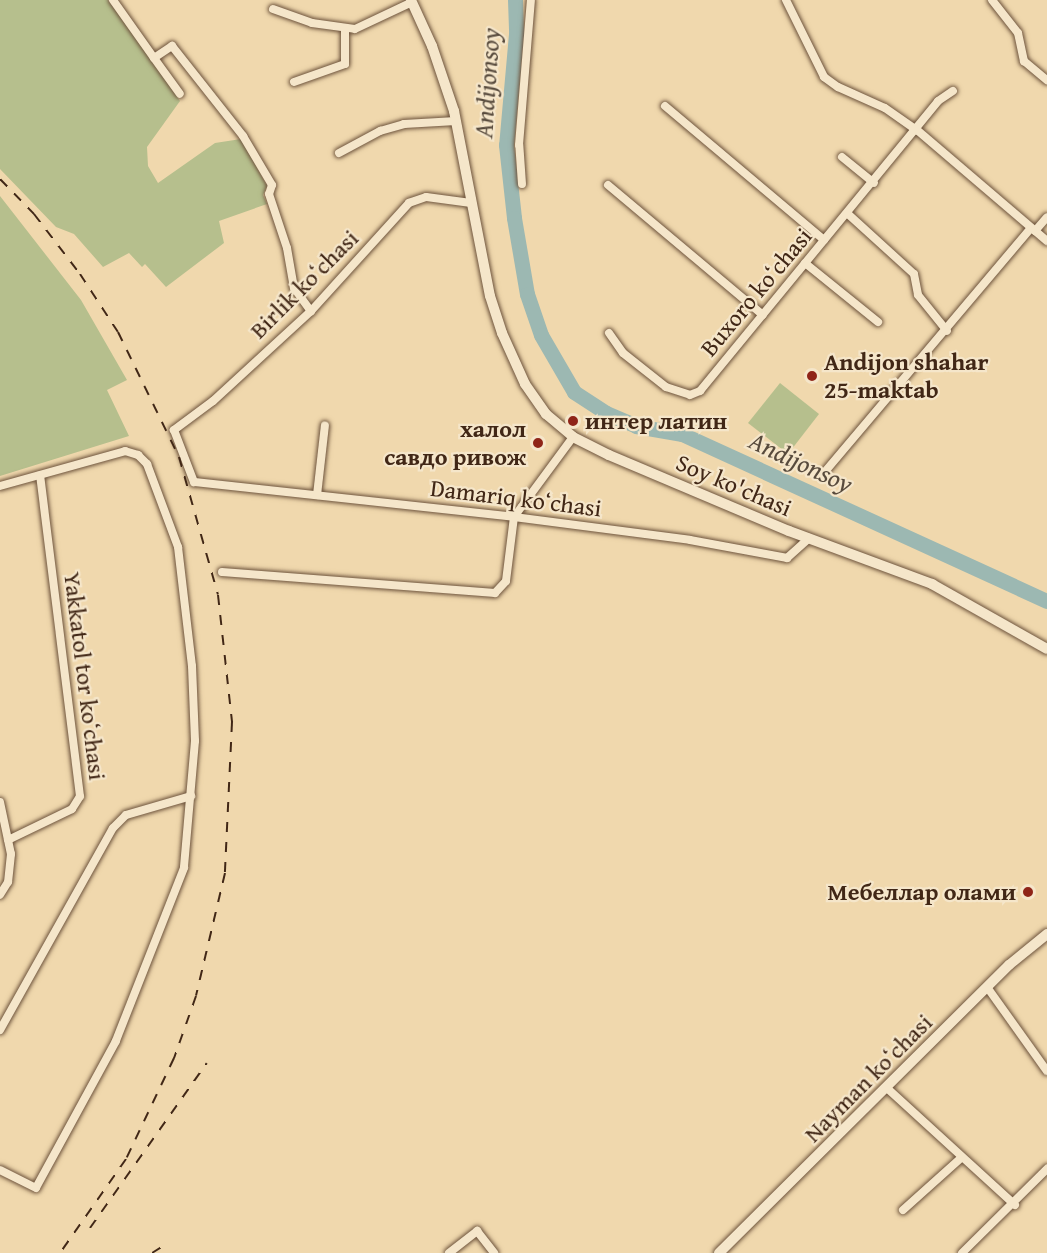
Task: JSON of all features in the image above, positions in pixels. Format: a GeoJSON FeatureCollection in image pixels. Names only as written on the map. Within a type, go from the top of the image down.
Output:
{"type":"FeatureCollection","features":[{"type":"Feature","properties":{"kind":"main road","name":"Soy ko'chasi"},"geometry":{"type":"LineString","coordinates":[[411,1],[432,46],[456,121],[490,296],[509,351],[535,400],[573,437],[809,538],[932,584],[1047,649]]}},
{"type":"Feature","properties":{"kind":"main road","name":"Nayman koʻchasi"},"geometry":{"type":"LineString","coordinates":[[719,1253],[888,1089],[987,987],[1047,934]]}},
{"type":"Feature","properties":{"kind":"street"},"geometry":{"type":"LineString","coordinates":[[113,0],[180,94]]}},
{"type":"Feature","properties":{"kind":"street"},"geometry":{"type":"LineString","coordinates":[[522,184],[519,145],[531,0]]}},
{"type":"Feature","properties":{"kind":"street"},"geometry":{"type":"LineString","coordinates":[[786,0],[824,77],[838,87],[885,108],[918,130],[1047,241]]}},
{"type":"Feature","properties":{"kind":"street"},"geometry":{"type":"LineString","coordinates":[[992,0],[1018,33],[1024,61],[1047,80]]}},
{"type":"Feature","properties":{"kind":"street"},"geometry":{"type":"LineString","coordinates":[[273,9],[312,23],[345,28],[366,26],[411,1]]}},
{"type":"Feature","properties":{"kind":"street"},"geometry":{"type":"LineString","coordinates":[[294,82],[345,64],[345,28]]}},
{"type":"Feature","properties":{"kind":"street"},"geometry":{"type":"LineString","coordinates":[[154,58],[172,46],[243,136],[272,185],[269,194],[278,229],[287,248],[294,288],[311,311]]}},
{"type":"Feature","properties":{"kind":"street","name":"Buxoro koʻchasi"},"geometry":{"type":"LineString","coordinates":[[609,333],[623,353],[653,378],[678,393],[690,394],[700,391],[805,262],[918,130],[938,101],[953,92]]}},
{"type":"Feature","properties":{"kind":"street"},"geometry":{"type":"LineString","coordinates":[[665,106],[824,240]]}},
{"type":"Feature","properties":{"kind":"street"},"geometry":{"type":"LineString","coordinates":[[339,153],[380,131],[404,124],[456,121]]}},
{"type":"Feature","properties":{"kind":"street"},"geometry":{"type":"LineString","coordinates":[[842,157],[874,183]]}},
{"type":"Feature","properties":{"kind":"street"},"geometry":{"type":"LineString","coordinates":[[608,185],[764,315]]}},
{"type":"Feature","properties":{"kind":"street","name":"Birlik koʻchasi"},"geometry":{"type":"LineString","coordinates":[[174,430],[213,401],[311,311],[410,203],[426,197],[471,203]]}},
{"type":"Feature","properties":{"kind":"street"},"geometry":{"type":"LineString","coordinates":[[848,214],[914,274],[918,295],[947,331]]}},
{"type":"Feature","properties":{"kind":"street"},"geometry":{"type":"LineString","coordinates":[[824,474],[1033,229],[1047,217]]}},
{"type":"Feature","properties":{"kind":"street"},"geometry":{"type":"LineString","coordinates":[[805,262],[878,322]]}},
{"type":"Feature","properties":{"kind":"street"},"geometry":{"type":"LineString","coordinates":[[318,495],[325,425]]}},
{"type":"Feature","properties":{"kind":"street","name":"Damariq koʻchasi"},"geometry":{"type":"LineString","coordinates":[[174,430],[194,482],[514,517],[690,540],[786,558],[809,538]]}},
{"type":"Feature","properties":{"kind":"street"},"geometry":{"type":"LineString","coordinates":[[222,572],[495,593],[506,581],[514,517],[573,437]]}},
{"type":"Feature","properties":{"kind":"street"},"geometry":{"type":"LineString","coordinates":[[0,486],[125,452],[138,455],[147,464],[178,547],[192,666],[195,741],[184,868],[116,1041],[36,1188],[0,1170]]}},
{"type":"Feature","properties":{"kind":"street","name":"Yakkatol tor koʻchasi"},"geometry":{"type":"LineString","coordinates":[[8,840],[72,809],[80,796],[40,475]]}},
{"type":"Feature","properties":{"kind":"street"},"geometry":{"type":"LineString","coordinates":[[0,1030],[113,828],[126,815],[191,796]]}},
{"type":"Feature","properties":{"kind":"street"},"geometry":{"type":"LineString","coordinates":[[0,802],[8,840],[8,882],[0,895]]}},
{"type":"Feature","properties":{"kind":"street"},"geometry":{"type":"LineString","coordinates":[[987,987],[1047,1071]]}},
{"type":"Feature","properties":{"kind":"street"},"geometry":{"type":"LineString","coordinates":[[888,1089],[1015,1205]]}},
{"type":"Feature","properties":{"kind":"street"},"geometry":{"type":"LineString","coordinates":[[903,1210],[962,1157]]}},
{"type":"Feature","properties":{"kind":"street"},"geometry":{"type":"LineString","coordinates":[[963,1253],[1015,1205],[1047,1169]]}},
{"type":"Feature","properties":{"kind":"street"},"geometry":{"type":"LineString","coordinates":[[449,1253],[477,1231],[494,1253]]}},
{"type":"Feature","properties":{"kind":"green space"},"geometry":{"type":"Polygon","coordinates":[[[0,0],[108,0],[180,101],[147,147],[148,166],[158,183],[215,143],[241,139],[267,186],[263,195],[267,204],[219,221],[224,243],[166,287],[145,264],[142,267],[129,253],[103,267],[74,234],[56,227],[0,169],[0,0]]]}},
{"type":"Feature","properties":{"kind":"green space"},"geometry":{"type":"Polygon","coordinates":[[[0,196],[81,300],[127,380],[107,390],[129,436],[0,476],[0,196]]]}},
{"type":"Feature","properties":{"kind":"green space"},"geometry":{"type":"Polygon","coordinates":[[[780,383],[819,414],[788,454],[748,423],[780,383]]]}},
{"type":"Feature","properties":{"kind":"waterway","name":"Andijonsoy"},"geometry":{"type":"LineString","coordinates":[[515,0],[516,34],[506,145],[514,218],[527,294],[541,335],[574,392],[606,413],[636,426],[682,434],[1047,601]]}},
{"type":"Feature","properties":{"kind":"railway"},"geometry":{"type":"LineString","coordinates":[[0,179],[34,214],[80,274],[118,332],[179,457],[218,595],[232,722],[225,873],[196,996],[174,1058],[126,1159],[60,1253]]}},
{"type":"Feature","properties":{"kind":"railway"},"geometry":{"type":"LineString","coordinates":[[90,1228],[207,1063]]}},
{"type":"Feature","properties":{"kind":"railway"},"geometry":{"type":"LineString","coordinates":[[152,1253],[168,1243]]}},
{"type":"Feature","properties":{"kind":"place","name":"Andijon shahar 25-maktab"},"geometry":{"type":"Point","coordinates":[812,376]}},
{"type":"Feature","properties":{"kind":"place","name":"интер латин"},"geometry":{"type":"Point","coordinates":[573,421]}},
{"type":"Feature","properties":{"kind":"place","name":"халол савдо ривож"},"geometry":{"type":"Point","coordinates":[538,443]}},
{"type":"Feature","properties":{"kind":"place","name":"Мебеллар олами"},"geometry":{"type":"Point","coordinates":[1028,892]}}]}
